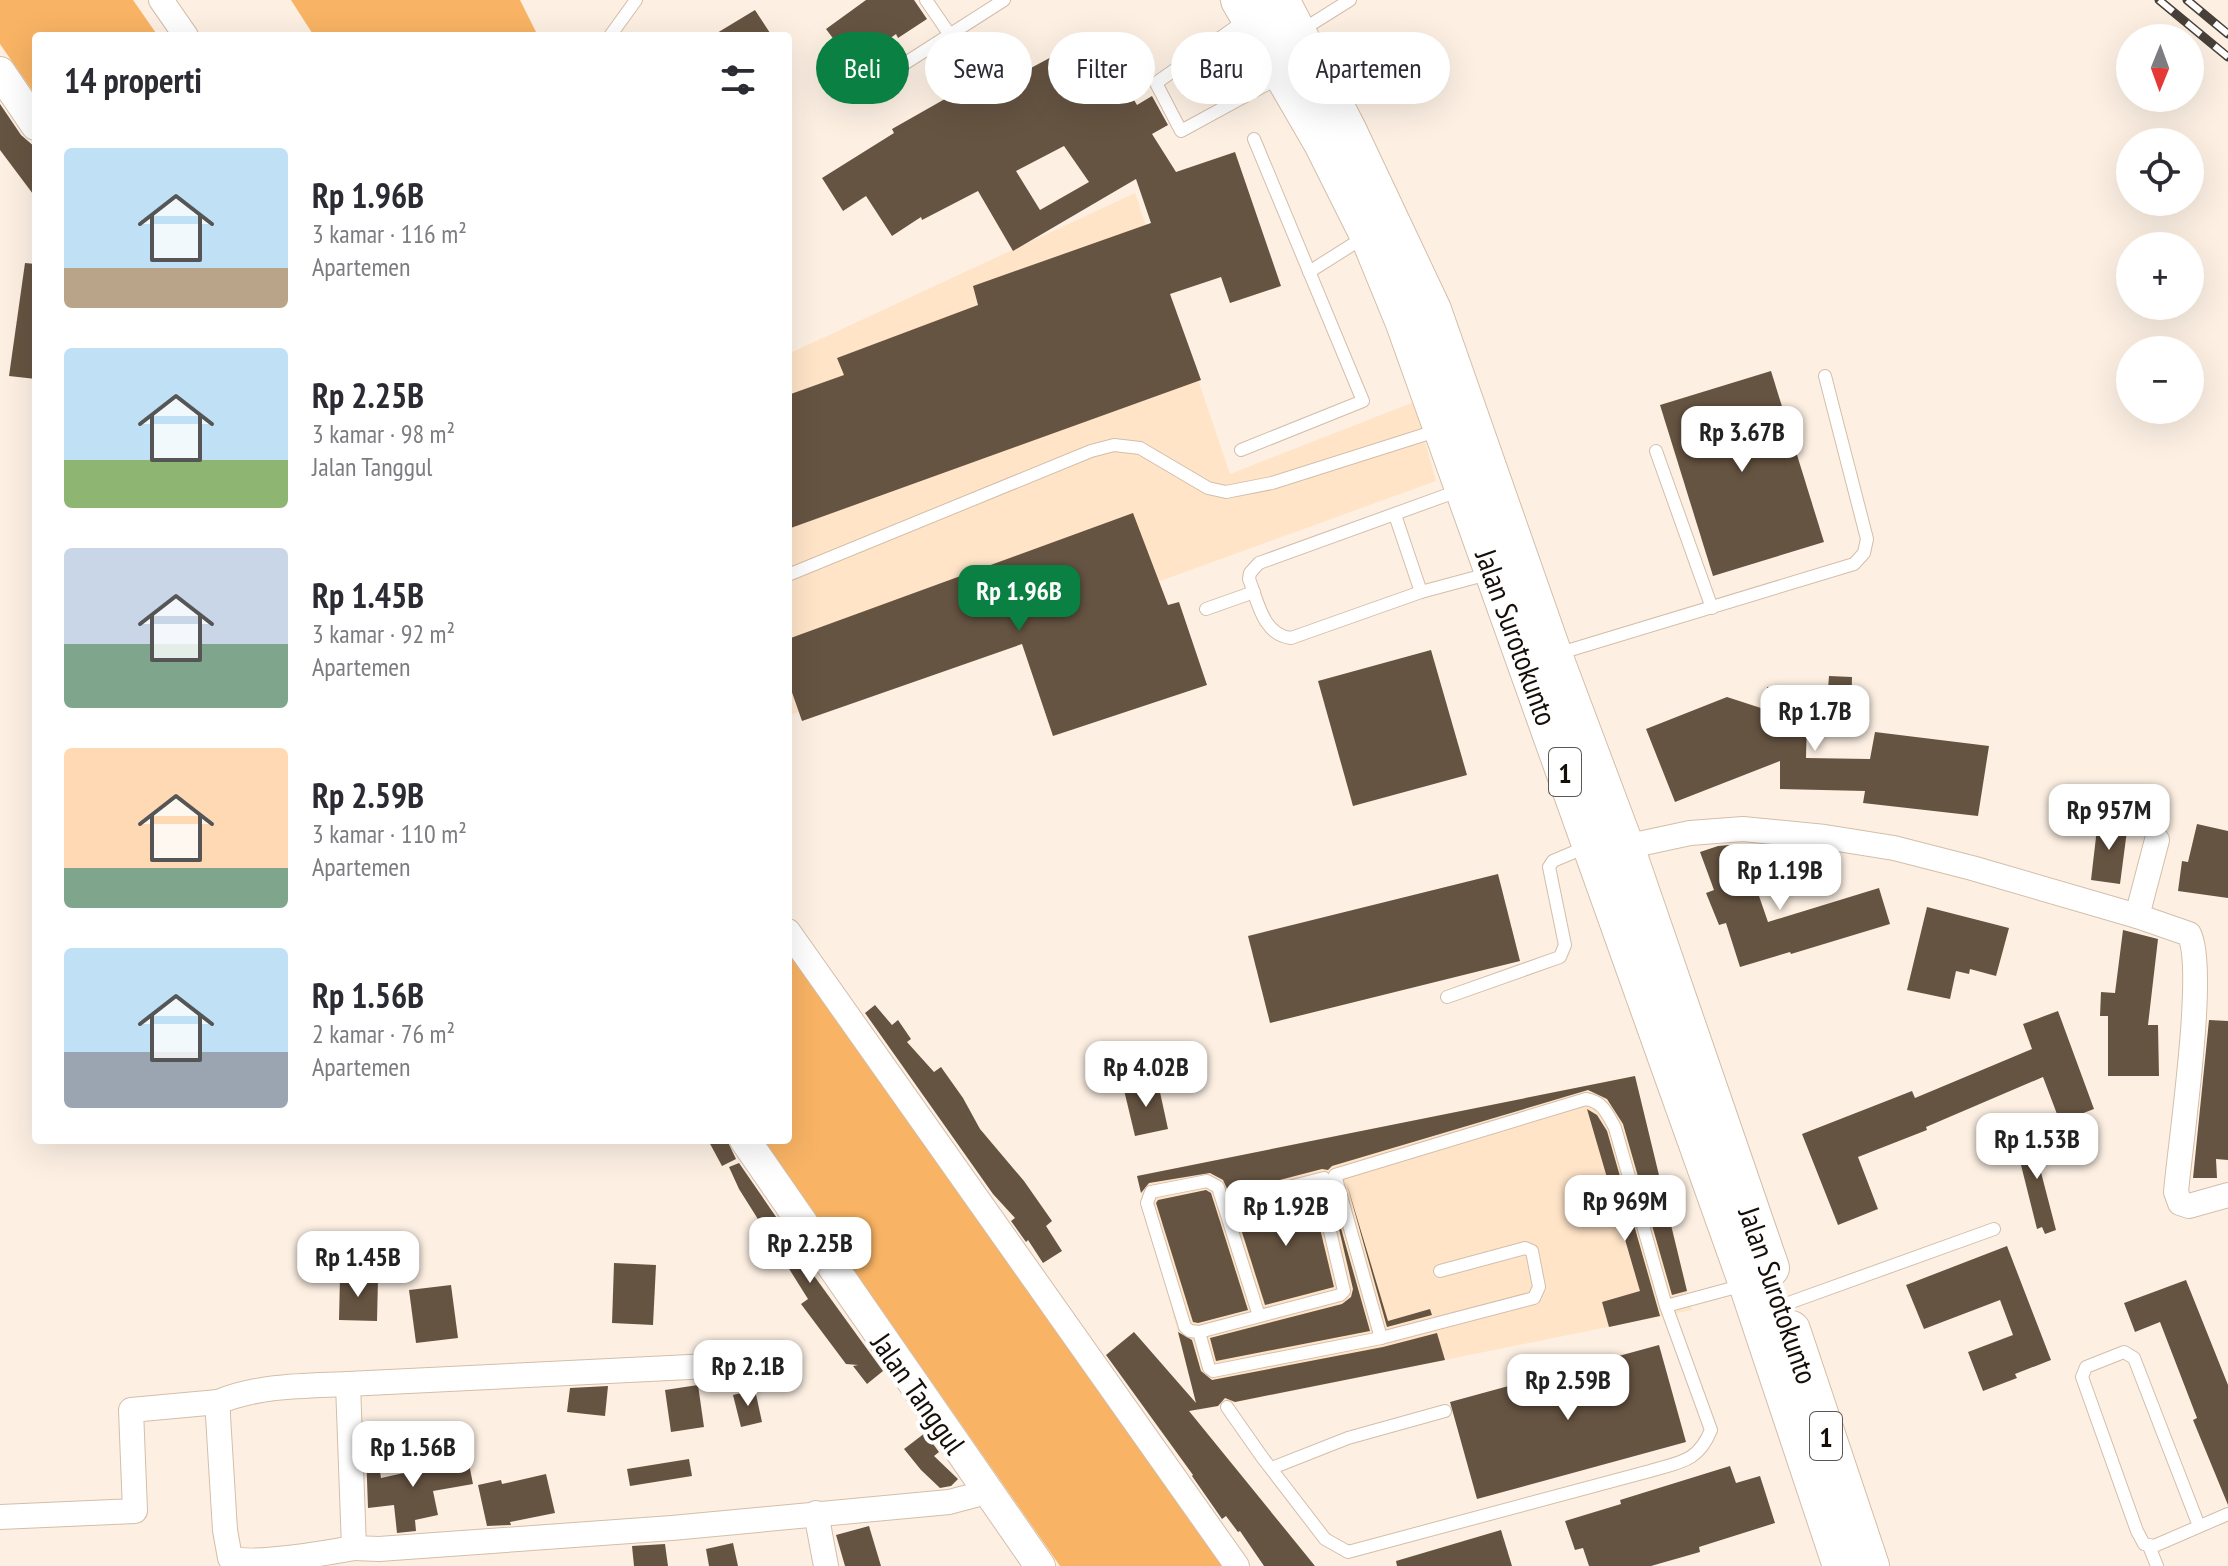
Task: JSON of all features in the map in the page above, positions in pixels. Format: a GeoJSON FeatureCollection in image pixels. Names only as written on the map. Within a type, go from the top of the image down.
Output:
{"type":"FeatureCollection","features":[{"type":"Feature","properties":{"kind":"main road","name":"Jalan Surotokunto"},"geometry":{"type":"LineString","coordinates":[[1267,12],[1284,75],[1323,143],[1369,235],[1405,323],[1456,423],[1508,568],[1550,724],[1607,846],[1783,1305],[1870,1566]]}},
{"type":"Feature","properties":{"kind":"main road","name":"Jalan Surotokunto"},"geometry":{"type":"LineString","coordinates":[[1267,12],[1348,132],[1432,310],[1456,423],[1463,489],[1553,655],[1607,846],[1842,1566]]}},
{"type":"Feature","properties":{"kind":"street"},"geometry":{"type":"LineString","coordinates":[[161,0],[183,32]]}},
{"type":"Feature","properties":{"kind":"street"},"geometry":{"type":"LineString","coordinates":[[0,72],[32,119]]}},
{"type":"Feature","properties":{"kind":"street"},"geometry":{"type":"LineString","coordinates":[[1607,846],[1690,833],[1743,829],[1825,837],[1894,848],[2182,930],[2189,934],[2193,943],[2195,995],[2177,1198],[2180,1203],[2189,1206],[2228,1195]]}},
{"type":"Feature","properties":{"kind":"street"},"geometry":{"type":"LineString","coordinates":[[2137,916],[2157,840]]}},
{"type":"Feature","properties":{"kind":"street"},"geometry":{"type":"LineString","coordinates":[[792,937],[1237,1566]]}},
{"type":"Feature","properties":{"kind":"street","name":"Jalan Tanggul"},"geometry":{"type":"LineString","coordinates":[[748,1144],[1040,1566]]}},
{"type":"Feature","properties":{"kind":"street"},"geometry":{"type":"LineString","coordinates":[[0,1517],[135,1511],[131,1410],[218,1402],[278,1387],[750,1364]]}},
{"type":"Feature","properties":{"kind":"street"},"geometry":{"type":"LineString","coordinates":[[348,1384],[354,1548]]}},
{"type":"Feature","properties":{"kind":"street"},"geometry":{"type":"LineString","coordinates":[[218,1402],[223,1507],[230,1558],[238,1563],[286,1561],[354,1548],[379,1549],[672,1528],[949,1502],[987,1492]]}},
{"type":"Feature","properties":{"kind":"street"},"geometry":{"type":"LineString","coordinates":[[816,1513],[826,1566]]}},
{"type":"Feature","properties":{"kind":"lane"},"geometry":{"type":"LineString","coordinates":[[613,32],[636,0]]}},
{"type":"Feature","properties":{"kind":"lane"},"geometry":{"type":"LineString","coordinates":[[926,0],[948,32]]}},
{"type":"Feature","properties":{"kind":"lane"},"geometry":{"type":"LineString","coordinates":[[955,32],[1004,0]]}},
{"type":"Feature","properties":{"kind":"lane"},"geometry":{"type":"LineString","coordinates":[[1284,75],[1181,131],[1156,83],[1267,12],[1350,0]]}},
{"type":"Feature","properties":{"kind":"lane"},"geometry":{"type":"LineString","coordinates":[[1241,450],[1363,401],[1254,139]]}},
{"type":"Feature","properties":{"kind":"lane"},"geometry":{"type":"LineString","coordinates":[[1309,272],[1369,235]]}},
{"type":"Feature","properties":{"kind":"lane"},"geometry":{"type":"LineString","coordinates":[[1553,655],[1854,564],[1864,553],[1867,539],[1825,376]]}},
{"type":"Feature","properties":{"kind":"lane"},"geometry":{"type":"LineString","coordinates":[[792,573],[1091,451],[1114,445],[1140,448],[1208,488],[1226,492],[1272,483],[1456,423]]}},
{"type":"Feature","properties":{"kind":"lane"},"geometry":{"type":"LineString","coordinates":[[1656,451],[1712,608]]}},
{"type":"Feature","properties":{"kind":"lane"},"geometry":{"type":"LineString","coordinates":[[1463,489],[1259,563],[1249,579],[1269,629],[1276,635],[1291,638],[1421,592],[1508,568]]}},
{"type":"Feature","properties":{"kind":"lane"},"geometry":{"type":"LineString","coordinates":[[1395,515],[1421,592]]}},
{"type":"Feature","properties":{"kind":"lane"},"geometry":{"type":"LineString","coordinates":[[1206,609],[1254,592]]}},
{"type":"Feature","properties":{"kind":"lane"},"geometry":{"type":"LineString","coordinates":[[1447,997],[1560,957],[1565,945],[1549,867],[1553,861],[1607,846]]}},
{"type":"Feature","properties":{"kind":"lane"},"geometry":{"type":"LineString","coordinates":[[1224,1204],[1318,1180],[1586,1099],[1596,1101],[1604,1107],[1615,1128],[1666,1306],[1711,1430],[1705,1445],[1691,1459],[1348,1552],[1325,1539],[1227,1407]]}},
{"type":"Feature","properties":{"kind":"lane"},"geometry":{"type":"LineString","coordinates":[[1335,1175],[1381,1338]]}},
{"type":"Feature","properties":{"kind":"lane"},"geometry":{"type":"LineString","coordinates":[[1259,1316],[1218,1187],[1207,1181],[1151,1192],[1147,1200],[1185,1327],[1199,1332],[1340,1295],[1344,1291],[1318,1180]]}},
{"type":"Feature","properties":{"kind":"lane"},"geometry":{"type":"LineString","coordinates":[[1783,1305],[1994,1229]]}},
{"type":"Feature","properties":{"kind":"lane"},"geometry":{"type":"LineString","coordinates":[[1199,1332],[1209,1368],[1213,1371],[1381,1338],[1534,1298],[1539,1287],[1532,1251],[1525,1248],[1440,1271]]}},
{"type":"Feature","properties":{"kind":"lane"},"geometry":{"type":"LineString","coordinates":[[1666,1306],[1748,1284]]}},
{"type":"Feature","properties":{"kind":"lane"},"geometry":{"type":"LineString","coordinates":[[2157,1566],[2149,1546],[2144,1544],[2137,1531],[2082,1377],[2086,1367],[2124,1352],[2134,1358],[2199,1526]]}},
{"type":"Feature","properties":{"kind":"lane"},"geometry":{"type":"LineString","coordinates":[[1272,1468],[1348,1438],[1445,1411]]}},
{"type":"Feature","properties":{"kind":"lane"},"geometry":{"type":"LineString","coordinates":[[2149,1546],[2228,1514]]}},
{"type":"Feature","properties":{"kind":"shaded area"},"geometry":{"type":"Polygon","coordinates":[[[0,0],[133,0],[155,32],[32,32],[32,90],[0,44],[0,0]]]}},
{"type":"Feature","properties":{"kind":"shaded area"},"geometry":{"type":"Polygon","coordinates":[[[291,0],[520,0],[536,32],[311,32],[291,0]]]}},
{"type":"Feature","properties":{"kind":"shaded area"},"geometry":{"type":"Polygon","coordinates":[[[1135,193],[1230,474],[1414,402],[1436,481],[792,715],[792,352],[1135,193]]]}},
{"type":"Feature","properties":{"kind":"shaded area"},"geometry":{"type":"Polygon","coordinates":[[[792,948],[1222,1566],[1060,1566],[766,1144],[792,1144],[792,948]]]}},
{"type":"Feature","properties":{"kind":"shaded area"},"geometry":{"type":"Polygon","coordinates":[[[1635,1076],[1692,1310],[1198,1410],[1137,1176],[1635,1076]]]}},
{"type":"Feature","properties":{"kind":"building"},"geometry":{"type":"Polygon","coordinates":[[[866,0],[914,0],[927,19],[907,32],[828,32],[826,29],[866,0]]]}},
{"type":"Feature","properties":{"kind":"building"},"geometry":{"type":"Polygon","coordinates":[[[755,10],[769,32],[719,32],[755,10]]]}},
{"type":"Feature","properties":{"kind":"building"},"geometry":{"type":"Polygon","coordinates":[[[1048,59],[1048,104],[1137,105],[1155,104],[1155,101],[1168,125],[1152,134],[1176,172],[1235,152],[1281,286],[1230,303],[1221,277],[1170,294],[1201,380],[792,528],[792,394],[844,375],[837,358],[978,305],[973,286],[1151,223],[1136,179],[1013,251],[978,191],[922,220],[921,217],[892,236],[866,196],[843,211],[822,178],[894,133],[892,129],[936,104],[1032,104],[1032,67],[1048,59]],[[1064,146],[1016,171],[1040,210],[1089,182],[1064,146]]]}},
{"type":"Feature","properties":{"kind":"building"},"geometry":{"type":"Polygon","coordinates":[[[0,104],[21,135],[32,145],[32,193],[0,150],[0,104]]]}},
{"type":"Feature","properties":{"kind":"building"},"geometry":{"type":"Polygon","coordinates":[[[25,263],[32,264],[32,379],[9,376],[25,263]]]}},
{"type":"Feature","properties":{"kind":"building"},"geometry":{"type":"Polygon","coordinates":[[[1771,371],[1824,542],[1713,576],[1660,405],[1771,371]]]}},
{"type":"Feature","properties":{"kind":"building"},"geometry":{"type":"Polygon","coordinates":[[[1133,513],[1168,605],[1179,602],[1207,685],[1053,736],[1022,644],[802,721],[792,692],[792,638],[1133,513]]]}},
{"type":"Feature","properties":{"kind":"building"},"geometry":{"type":"Polygon","coordinates":[[[1431,650],[1467,775],[1353,806],[1318,681],[1431,650]]]}},
{"type":"Feature","properties":{"kind":"building"},"geometry":{"type":"Polygon","coordinates":[[[1829,676],[1852,677],[1851,722],[1807,721],[1806,758],[1870,759],[1875,732],[1989,746],[1978,816],[1863,803],[1865,791],[1780,789],[1780,761],[1675,802],[1646,729],[1727,697],[1767,710],[1767,687],[1828,689],[1829,676]]]}},
{"type":"Feature","properties":{"kind":"building"},"geometry":{"type":"Polygon","coordinates":[[[2098,820],[2128,823],[2120,884],[2091,880],[2098,820]]]}},
{"type":"Feature","properties":{"kind":"building"},"geometry":{"type":"Polygon","coordinates":[[[2197,824],[2228,831],[2228,898],[2178,891],[2182,861],[2188,862],[2197,824]]]}},
{"type":"Feature","properties":{"kind":"building"},"geometry":{"type":"Polygon","coordinates":[[[1741,844],[1768,922],[1879,888],[1890,924],[1740,967],[1726,923],[1719,925],[1706,893],[1714,890],[1700,852],[1718,846],[1741,844]]]}},
{"type":"Feature","properties":{"kind":"building"},"geometry":{"type":"Polygon","coordinates":[[[1498,874],[1520,961],[1270,1023],[1248,936],[1498,874]]]}},
{"type":"Feature","properties":{"kind":"building"},"geometry":{"type":"Polygon","coordinates":[[[1927,907],[2009,928],[1996,976],[1970,969],[1969,974],[1956,971],[1950,999],[1907,990],[1927,907]]]}},
{"type":"Feature","properties":{"kind":"building"},"geometry":{"type":"Polygon","coordinates":[[[2123,930],[2158,939],[2148,1025],[2158,1025],[2159,1076],[2108,1076],[2108,1016],[2100,1016],[2101,992],[2115,993],[2123,930]]]}},
{"type":"Feature","properties":{"kind":"building"},"geometry":{"type":"Polygon","coordinates":[[[875,1005],[892,1025],[898,1020],[911,1039],[907,1042],[934,1072],[941,1067],[980,1129],[1024,1181],[1052,1221],[1046,1226],[1062,1251],[1043,1263],[1028,1240],[1026,1242],[1011,1221],[1015,1218],[993,1194],[865,1013],[875,1005]]]}},
{"type":"Feature","properties":{"kind":"building"},"geometry":{"type":"Polygon","coordinates":[[[2058,1011],[2094,1109],[2060,1122],[2043,1077],[1926,1127],[1927,1130],[1858,1157],[1878,1209],[1838,1225],[1802,1134],[1912,1091],[1915,1098],[2032,1049],[2023,1024],[2058,1011]]]}},
{"type":"Feature","properties":{"kind":"building"},"geometry":{"type":"Polygon","coordinates":[[[2209,1020],[2228,1021],[2228,1160],[2216,1159],[2217,1178],[2193,1178],[2209,1020]]]}},
{"type":"Feature","properties":{"kind":"building"},"geometry":{"type":"Polygon","coordinates":[[[1635,1076],[1687,1291],[1672,1295],[1623,1124],[1607,1099],[1588,1090],[1332,1166],[1328,1170],[1229,1193],[1223,1180],[1210,1173],[1149,1183],[1141,1193],[1137,1176],[1635,1076]]]}},
{"type":"Feature","properties":{"kind":"building"},"geometry":{"type":"Polygon","coordinates":[[[1158,1083],[1168,1129],[1135,1136],[1124,1090],[1158,1083]]]}},
{"type":"Feature","properties":{"kind":"building"},"geometry":{"type":"Polygon","coordinates":[[[1587,1109],[1597,1115],[1607,1131],[1660,1316],[1609,1327],[1602,1302],[1640,1291],[1587,1109]]]}},
{"type":"Feature","properties":{"kind":"building"},"geometry":{"type":"Polygon","coordinates":[[[2045,1134],[2052,1151],[2037,1157],[2056,1230],[2045,1234],[2042,1227],[2037,1229],[2016,1145],[2045,1134]]]}},
{"type":"Feature","properties":{"kind":"building"},"geometry":{"type":"Polygon","coordinates":[[[710,1144],[729,1144],[736,1159],[722,1166],[710,1144]]]}},
{"type":"Feature","properties":{"kind":"building"},"geometry":{"type":"Polygon","coordinates":[[[739,1163],[812,1273],[883,1371],[867,1384],[853,1366],[858,1365],[846,1364],[801,1304],[808,1299],[739,1189],[729,1167],[739,1163]]]}},
{"type":"Feature","properties":{"kind":"building"},"geometry":{"type":"Polygon","coordinates":[[[1346,1181],[1388,1321],[1430,1309],[1432,1315],[1387,1327],[1346,1181]]]}},
{"type":"Feature","properties":{"kind":"building"},"geometry":{"type":"Polygon","coordinates":[[[1329,1186],[1370,1331],[1216,1361],[1210,1338],[1342,1304],[1351,1297],[1353,1289],[1329,1186]]]}},
{"type":"Feature","properties":{"kind":"building"},"geometry":{"type":"Polygon","coordinates":[[[1206,1190],[1211,1193],[1248,1310],[1198,1323],[1193,1322],[1156,1203],[1158,1200],[1206,1190]]]}},
{"type":"Feature","properties":{"kind":"building"},"geometry":{"type":"Polygon","coordinates":[[[1311,1191],[1334,1287],[1265,1305],[1235,1210],[1311,1191]]]}},
{"type":"Feature","properties":{"kind":"building"},"geometry":{"type":"Polygon","coordinates":[[[2007,1246],[2051,1360],[1983,1391],[1968,1352],[2013,1335],[2000,1300],[1924,1329],[1906,1285],[2007,1246]]]}},
{"type":"Feature","properties":{"kind":"building"},"geometry":{"type":"Polygon","coordinates":[[[614,1263],[656,1265],[653,1325],[612,1323],[614,1263]]]}},
{"type":"Feature","properties":{"kind":"building"},"geometry":{"type":"Polygon","coordinates":[[[340,1277],[378,1279],[377,1321],[339,1320],[340,1277]]]}},
{"type":"Feature","properties":{"kind":"building"},"geometry":{"type":"Polygon","coordinates":[[[2186,1280],[2228,1385],[2228,1505],[2193,1420],[2197,1418],[2160,1322],[2135,1332],[2124,1303],[2186,1280]]]}},
{"type":"Feature","properties":{"kind":"building"},"geometry":{"type":"Polygon","coordinates":[[[451,1285],[458,1338],[416,1343],[409,1290],[451,1285]]]}},
{"type":"Feature","properties":{"kind":"building"},"geometry":{"type":"Polygon","coordinates":[[[1134,1332],[1196,1403],[1178,1332],[1192,1340],[1201,1371],[1212,1380],[1383,1347],[1437,1333],[1445,1360],[1235,1402],[1225,1398],[1218,1406],[1189,1411],[1315,1566],[1264,1566],[1240,1531],[1226,1516],[1222,1519],[1106,1355],[1134,1332]]]}},
{"type":"Feature","properties":{"kind":"building"},"geometry":{"type":"Polygon","coordinates":[[[1659,1345],[1686,1442],[1477,1499],[1450,1402],[1659,1345]]]}},
{"type":"Feature","properties":{"kind":"building"},"geometry":{"type":"Polygon","coordinates":[[[698,1385],[704,1427],[671,1432],[665,1390],[698,1385]]]}},
{"type":"Feature","properties":{"kind":"building"},"geometry":{"type":"Polygon","coordinates":[[[608,1386],[605,1416],[567,1412],[570,1388],[608,1386]]]}},
{"type":"Feature","properties":{"kind":"building"},"geometry":{"type":"Polygon","coordinates":[[[755,1390],[762,1422],[741,1427],[733,1395],[755,1390]]]}},
{"type":"Feature","properties":{"kind":"building"},"geometry":{"type":"Polygon","coordinates":[[[925,1433],[939,1452],[934,1456],[958,1479],[951,1486],[940,1488],[904,1449],[925,1433]]]}},
{"type":"Feature","properties":{"kind":"building"},"geometry":{"type":"Polygon","coordinates":[[[377,1451],[381,1478],[468,1459],[473,1484],[433,1491],[438,1515],[415,1520],[416,1531],[397,1533],[394,1505],[368,1508],[366,1452],[377,1451]]]}},
{"type":"Feature","properties":{"kind":"building"},"geometry":{"type":"Polygon","coordinates":[[[689,1459],[692,1476],[630,1486],[627,1469],[689,1459]]]}},
{"type":"Feature","properties":{"kind":"building"},"geometry":{"type":"Polygon","coordinates":[[[1730,1466],[1736,1483],[1760,1476],[1775,1523],[1699,1547],[1700,1552],[1651,1566],[1589,1566],[1583,1548],[1575,1550],[1565,1521],[1621,1504],[1620,1500],[1730,1466]]]}},
{"type":"Feature","properties":{"kind":"building"},"geometry":{"type":"Polygon","coordinates":[[[546,1474],[555,1513],[510,1522],[511,1525],[487,1526],[478,1485],[501,1480],[502,1484],[546,1474]]]}},
{"type":"Feature","properties":{"kind":"building"},"geometry":{"type":"Polygon","coordinates":[[[869,1526],[881,1566],[845,1566],[836,1535],[869,1526]]]}},
{"type":"Feature","properties":{"kind":"building"},"geometry":{"type":"Polygon","coordinates":[[[1501,1530],[1512,1566],[1397,1566],[1396,1561],[1501,1530]]]}},
{"type":"Feature","properties":{"kind":"building"},"geometry":{"type":"Polygon","coordinates":[[[733,1543],[738,1566],[709,1566],[706,1549],[733,1543]]]}},
{"type":"Feature","properties":{"kind":"building"},"geometry":{"type":"Polygon","coordinates":[[[665,1544],[668,1566],[634,1566],[632,1546],[665,1544]]]}},
{"type":"Feature","properties":{"kind":"railway"},"geometry":{"type":"LineString","coordinates":[[2159,0],[2228,57]]}},
{"type":"Feature","properties":{"kind":"railway"},"geometry":{"type":"LineString","coordinates":[[2187,0],[2228,34]]}}]}
